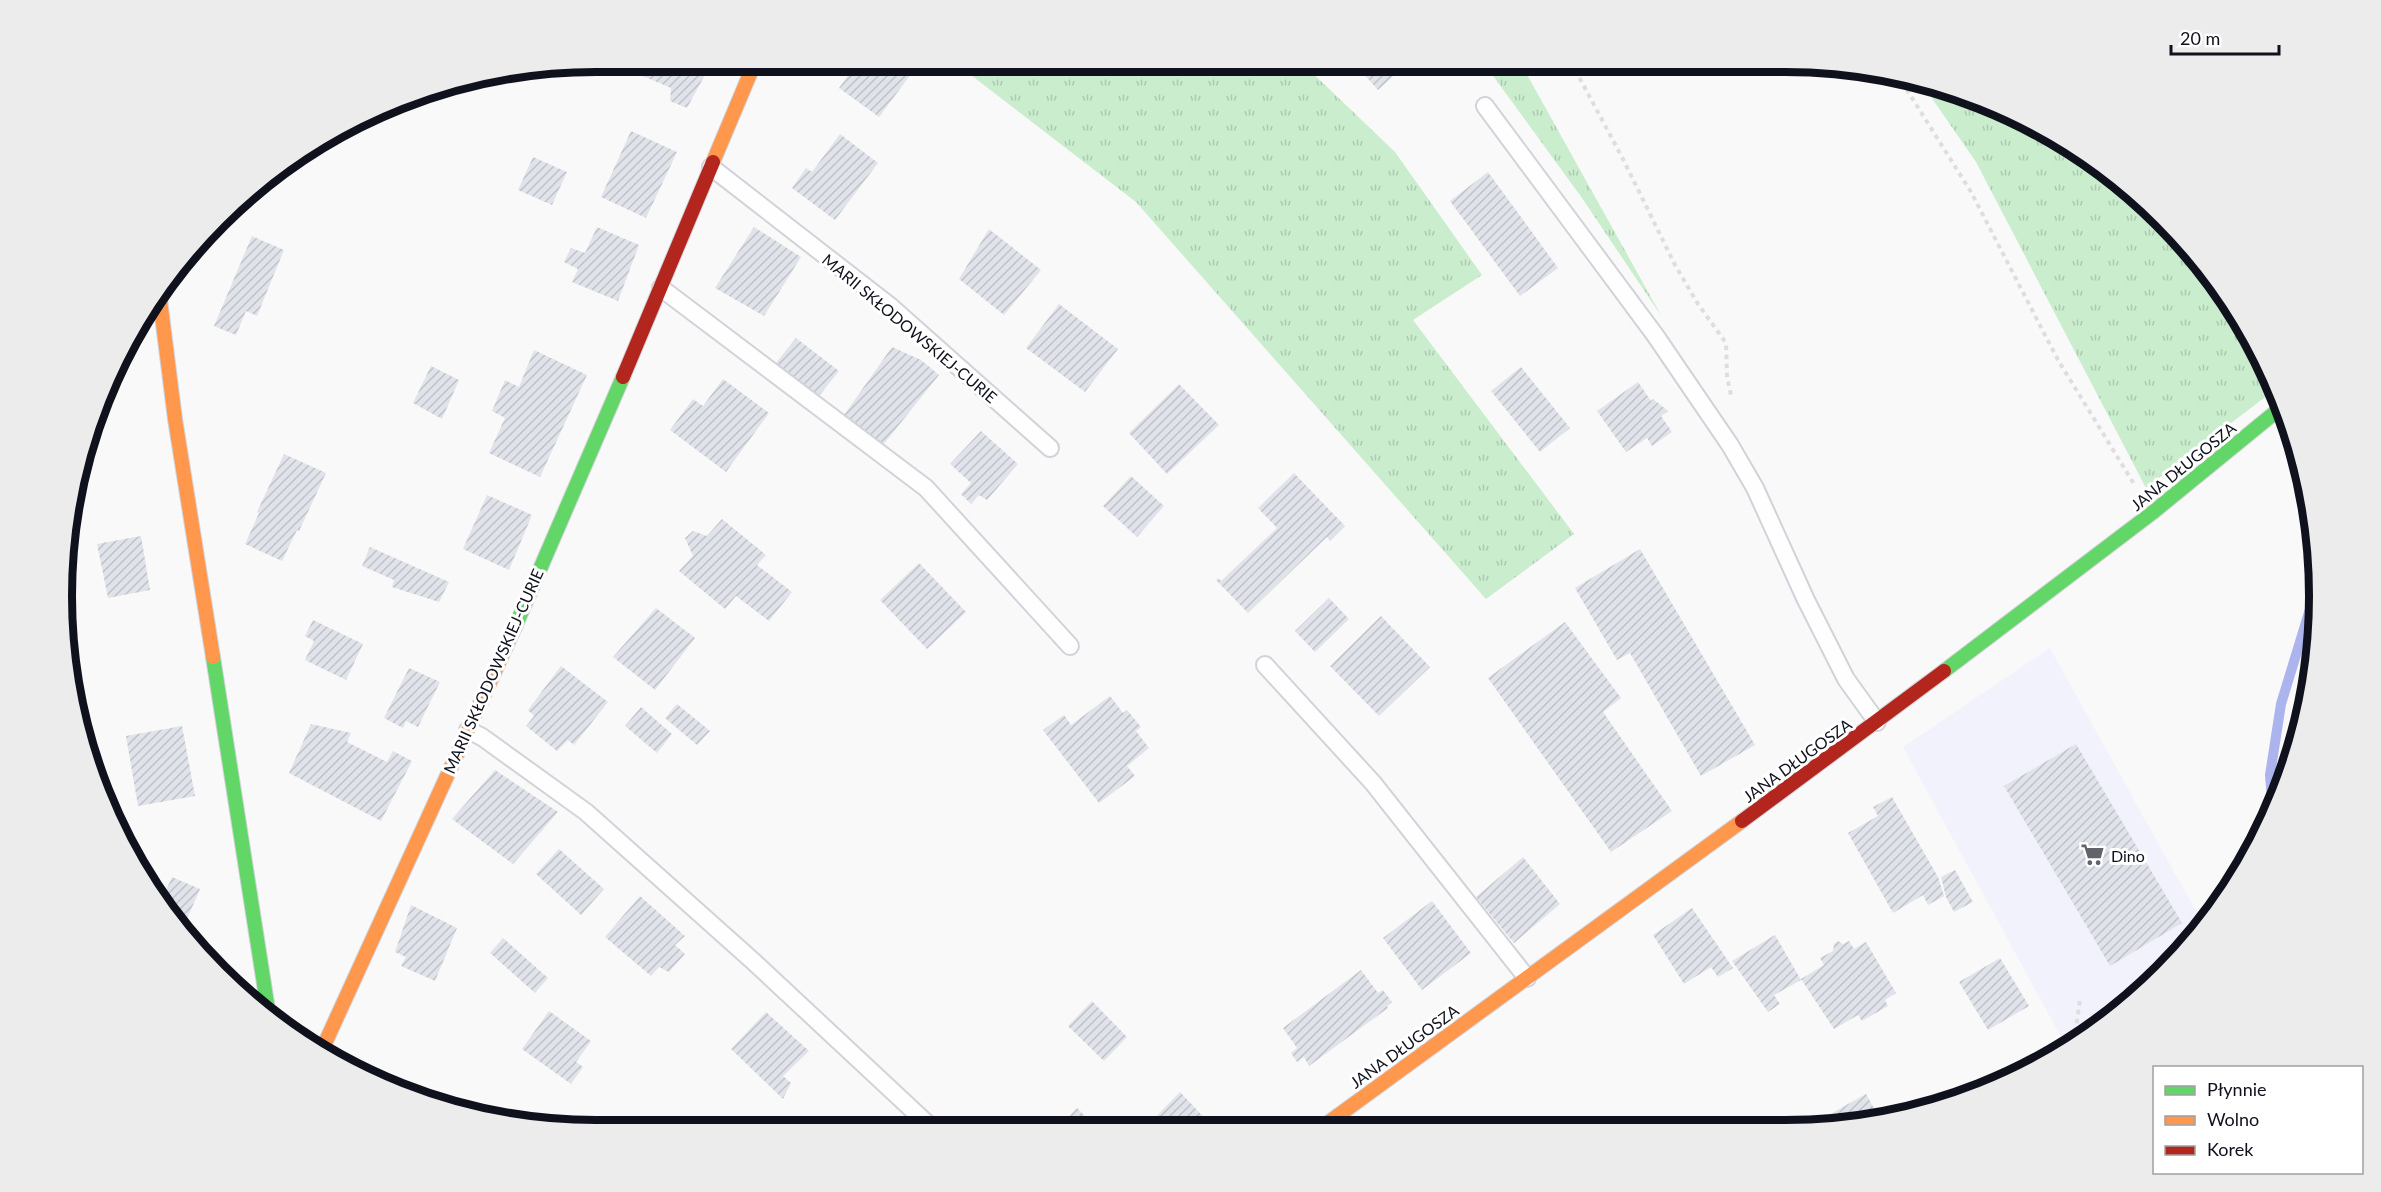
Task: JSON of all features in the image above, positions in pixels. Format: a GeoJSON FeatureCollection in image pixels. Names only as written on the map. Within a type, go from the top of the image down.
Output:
{"type":"FeatureCollection","features":[{"type":"Feature","properties":{"kind":"street","name":"MARII SKŁODOWSKIEJ-CURIE"},"geometry":{"type":"LineString","coordinates":[[324,1044],[468,730],[661,288],[751,72]]}},
{"type":"Feature","properties":{"kind":"street"},"geometry":{"type":"LineString","coordinates":[[161,304],[176,419],[267,1004]]}},
{"type":"Feature","properties":{"kind":"street","name":"JANA DŁUGOSZA"},"geometry":{"type":"LineString","coordinates":[[1331,1120],[1922,690],[1968,652],[2152,513],[2275,412]]}},
{"type":"Feature","properties":{"kind":"lane"},"geometry":{"type":"LineString","coordinates":[[1485,106],[1655,335],[1730,445],[1755,488],[1806,600],[1846,679],[1877,722]]}},
{"type":"Feature","properties":{"kind":"lane","name":"MARII SKŁODOWSKIEJ-CURIE"},"geometry":{"type":"LineString","coordinates":[[711,167],[890,306],[1050,448]]}},
{"type":"Feature","properties":{"kind":"lane"},"geometry":{"type":"LineString","coordinates":[[661,288],[926,488],[1070,646]]}},
{"type":"Feature","properties":{"kind":"lane"},"geometry":{"type":"LineString","coordinates":[[1264,665],[1373,783],[1527,978]]}},
{"type":"Feature","properties":{"kind":"lane"},"geometry":{"type":"LineString","coordinates":[[468,730],[482,737],[586,812],[754,962],[923,1120]]}},
{"type":"Feature","properties":{"kind":"path"},"geometry":{"type":"LineString","coordinates":[[1575,72],[1623,159],[1675,265],[1698,304],[1726,343],[1726,376],[1732,398]]}},
{"type":"Feature","properties":{"kind":"path"},"geometry":{"type":"LineString","coordinates":[[1905,86],[1971,192],[2058,360],[2152,513]]}},
{"type":"Feature","properties":{"kind":"path"},"geometry":{"type":"LineString","coordinates":[[2075,1032],[2080,1000]]}},
{"type":"Feature","properties":{"kind":"shaded area"},"geometry":{"type":"Polygon","coordinates":[[[2050,648],[2199,917],[2156,967],[2104,1012],[2063,1040],[1903,747],[2050,648]]]}},
{"type":"Feature","properties":{"kind":"green space"},"geometry":{"type":"Polygon","coordinates":[[[967,72],[1311,72],[1395,152],[1482,275],[1413,320],[1574,534],[1486,599],[1136,202],[967,72]]]}},
{"type":"Feature","properties":{"kind":"green space"},"geometry":{"type":"Polygon","coordinates":[[[1490,72],[1526,72],[1662,317],[1582,198],[1490,72]]]}},
{"type":"Feature","properties":{"kind":"green space"},"geometry":{"type":"Polygon","coordinates":[[[1928,92],[1986,112],[2047,142],[2104,180],[2156,225],[2201,277],[2221,305],[2239,334],[2269,394],[2146,488],[1976,162],[1928,92]]]}},
{"type":"Feature","properties":{"kind":"green space"},"geometry":{"type":"Polygon","coordinates":[[[120,377],[121,385],[91,455],[120,377]]]}},
{"type":"Feature","properties":{"kind":"building"},"geometry":{"type":"Polygon","coordinates":[[[645,72],[707,72],[687,108],[670,101],[671,88],[643,76],[645,72]]]}},
{"type":"Feature","properties":{"kind":"building"},"geometry":{"type":"Polygon","coordinates":[[[851,72],[913,72],[879,117],[839,88],[851,72]]]}},
{"type":"Feature","properties":{"kind":"building"},"geometry":{"type":"Polygon","coordinates":[[[1362,72],[1398,72],[1378,90],[1362,72]]]}},
{"type":"Feature","properties":{"kind":"building"},"geometry":{"type":"Polygon","coordinates":[[[631,131],[677,152],[646,218],[601,197],[631,131]]]}},
{"type":"Feature","properties":{"kind":"building"},"geometry":{"type":"Polygon","coordinates":[[[840,134],[878,163],[835,220],[792,188],[806,168],[812,172],[840,134]]]}},
{"type":"Feature","properties":{"kind":"building"},"geometry":{"type":"Polygon","coordinates":[[[533,157],[567,172],[552,205],[518,190],[533,157]]]}},
{"type":"Feature","properties":{"kind":"building"},"geometry":{"type":"Polygon","coordinates":[[[1488,172],[1558,268],[1520,296],[1450,201],[1488,172]]]}},
{"type":"Feature","properties":{"kind":"building"},"geometry":{"type":"Polygon","coordinates":[[[255,199],[251,208],[246,206],[255,199]]]}},
{"type":"Feature","properties":{"kind":"building"},"geometry":{"type":"Polygon","coordinates":[[[597,227],[639,245],[618,301],[572,282],[578,269],[564,262],[571,248],[585,253],[597,227]]]}},
{"type":"Feature","properties":{"kind":"building"},"geometry":{"type":"Polygon","coordinates":[[[754,227],[801,257],[764,316],[715,288],[754,227]]]}},
{"type":"Feature","properties":{"kind":"building"},"geometry":{"type":"Polygon","coordinates":[[[989,229],[1041,270],[1004,315],[959,279],[989,229]]]}},
{"type":"Feature","properties":{"kind":"building"},"geometry":{"type":"Polygon","coordinates":[[[252,236],[284,250],[257,316],[246,311],[236,335],[214,326],[252,236]]]}},
{"type":"Feature","properties":{"kind":"building"},"geometry":{"type":"Polygon","coordinates":[[[1059,304],[1118,349],[1085,392],[1026,348],[1059,304]]]}},
{"type":"Feature","properties":{"kind":"building"},"geometry":{"type":"Polygon","coordinates":[[[796,338],[839,371],[819,396],[776,363],[796,338]]]}},
{"type":"Feature","properties":{"kind":"building"},"geometry":{"type":"Polygon","coordinates":[[[892,347],[921,360],[939,375],[883,445],[844,415],[892,347]]]}},
{"type":"Feature","properties":{"kind":"building"},"geometry":{"type":"Polygon","coordinates":[[[534,350],[587,375],[540,477],[489,453],[505,418],[492,411],[505,380],[519,387],[534,350]]]}},
{"type":"Feature","properties":{"kind":"building"},"geometry":{"type":"Polygon","coordinates":[[[431,366],[459,380],[442,419],[413,403],[431,366]]]}},
{"type":"Feature","properties":{"kind":"building"},"geometry":{"type":"Polygon","coordinates":[[[1521,367],[1570,428],[1540,452],[1491,391],[1521,367]]]}},
{"type":"Feature","properties":{"kind":"building"},"geometry":{"type":"Polygon","coordinates":[[[723,379],[769,413],[726,472],[670,430],[693,399],[703,406],[723,379]]]}},
{"type":"Feature","properties":{"kind":"building"},"geometry":{"type":"Polygon","coordinates":[[[1638,382],[1651,401],[1653,399],[1668,411],[1661,416],[1672,432],[1652,446],[1647,438],[1626,452],[1597,411],[1638,382]]]}},
{"type":"Feature","properties":{"kind":"building"},"geometry":{"type":"Polygon","coordinates":[[[1179,384],[1219,425],[1167,474],[1129,433],[1179,384]]]}},
{"type":"Feature","properties":{"kind":"building"},"geometry":{"type":"Polygon","coordinates":[[[981,431],[1018,464],[987,500],[979,495],[971,504],[961,494],[971,483],[950,464],[981,431]]]}},
{"type":"Feature","properties":{"kind":"building"},"geometry":{"type":"Polygon","coordinates":[[[284,454],[326,473],[282,561],[245,544],[284,454]]]}},
{"type":"Feature","properties":{"kind":"building"},"geometry":{"type":"Polygon","coordinates":[[[1294,473],[1345,526],[1330,541],[1327,537],[1248,613],[1216,580],[1218,578],[1221,581],[1277,528],[1258,508],[1294,473]]]}},
{"type":"Feature","properties":{"kind":"building"},"geometry":{"type":"Polygon","coordinates":[[[1131,476],[1164,506],[1137,537],[1103,506],[1131,476]]]}},
{"type":"Feature","properties":{"kind":"building"},"geometry":{"type":"Polygon","coordinates":[[[487,495],[532,515],[509,570],[463,549],[487,495]]]}},
{"type":"Feature","properties":{"kind":"building"},"geometry":{"type":"Polygon","coordinates":[[[722,519],[766,555],[757,565],[792,592],[769,621],[736,596],[725,609],[679,571],[693,556],[685,538],[693,531],[707,536],[722,519]]]}},
{"type":"Feature","properties":{"kind":"building"},"geometry":{"type":"Polygon","coordinates":[[[141,536],[150,590],[108,598],[97,544],[141,536]]]}},
{"type":"Feature","properties":{"kind":"building"},"geometry":{"type":"Polygon","coordinates":[[[370,547],[449,582],[439,602],[392,587],[394,580],[362,566],[370,547]]]}},
{"type":"Feature","properties":{"kind":"building"},"geometry":{"type":"Polygon","coordinates":[[[1640,549],[1755,745],[1701,776],[1630,653],[1617,660],[1575,588],[1640,549]]]}},
{"type":"Feature","properties":{"kind":"building"},"geometry":{"type":"Polygon","coordinates":[[[919,563],[966,612],[927,649],[880,600],[919,563]]]}},
{"type":"Feature","properties":{"kind":"building"},"geometry":{"type":"Polygon","coordinates":[[[1329,598],[1349,619],[1315,652],[1295,631],[1329,598]]]}},
{"type":"Feature","properties":{"kind":"building"},"geometry":{"type":"Polygon","coordinates":[[[656,608],[695,638],[655,690],[613,657],[656,608]]]}},
{"type":"Feature","properties":{"kind":"building"},"geometry":{"type":"Polygon","coordinates":[[[1381,616],[1430,667],[1379,716],[1330,666],[1381,616]]]}},
{"type":"Feature","properties":{"kind":"building"},"geometry":{"type":"Polygon","coordinates":[[[313,620],[363,644],[346,680],[305,660],[314,641],[305,636],[313,620]]]}},
{"type":"Feature","properties":{"kind":"building"},"geometry":{"type":"Polygon","coordinates":[[[1565,622],[1621,698],[1603,712],[1672,811],[1611,852],[1488,678],[1565,622]]]}},
{"type":"Feature","properties":{"kind":"building"},"geometry":{"type":"Polygon","coordinates":[[[561,666],[608,702],[574,745],[568,740],[557,751],[526,726],[534,716],[528,710],[561,666]]]}},
{"type":"Feature","properties":{"kind":"building"},"geometry":{"type":"Polygon","coordinates":[[[409,668],[440,682],[418,727],[406,721],[403,728],[384,718],[409,668]]]}},
{"type":"Feature","properties":{"kind":"building"},"geometry":{"type":"Polygon","coordinates":[[[1110,696],[1123,713],[1127,710],[1141,727],[1136,731],[1149,748],[1127,766],[1135,776],[1099,803],[1043,730],[1064,715],[1071,725],[1110,696]]]}},
{"type":"Feature","properties":{"kind":"building"},"geometry":{"type":"Polygon","coordinates":[[[677,704],[710,731],[697,745],[665,718],[677,704]]]}},
{"type":"Feature","properties":{"kind":"building"},"geometry":{"type":"Polygon","coordinates":[[[641,707],[672,734],[657,753],[625,726],[641,707]]]}},
{"type":"Feature","properties":{"kind":"building"},"geometry":{"type":"Polygon","coordinates":[[[311,724],[351,733],[347,742],[387,762],[393,751],[412,761],[381,821],[289,773],[311,724]]]}},
{"type":"Feature","properties":{"kind":"building"},"geometry":{"type":"Polygon","coordinates":[[[182,726],[195,796],[138,806],[126,736],[182,726]]]}},
{"type":"Feature","properties":{"kind":"building","name":"Dino"},"geometry":{"type":"Polygon","coordinates":[[[2076,744],[2182,923],[2110,966],[2004,786],[2076,744]]]}},
{"type":"Feature","properties":{"kind":"building"},"geometry":{"type":"Polygon","coordinates":[[[495,770],[558,812],[513,864],[452,819],[495,770]]]}},
{"type":"Feature","properties":{"kind":"building"},"geometry":{"type":"Polygon","coordinates":[[[1892,797],[1938,877],[1944,896],[1928,905],[1923,895],[1893,913],[1848,833],[1878,816],[1873,807],[1892,797]]]}},
{"type":"Feature","properties":{"kind":"building"},"geometry":{"type":"Polygon","coordinates":[[[559,849],[604,889],[581,915],[536,874],[559,849]]]}},
{"type":"Feature","properties":{"kind":"building"},"geometry":{"type":"Polygon","coordinates":[[[1523,857],[1560,904],[1514,943],[1476,897],[1523,857]]]}},
{"type":"Feature","properties":{"kind":"building"},"geometry":{"type":"Polygon","coordinates":[[[1955,870],[1973,902],[1954,912],[1946,897],[1941,877],[1955,870]]]}},
{"type":"Feature","properties":{"kind":"building"},"geometry":{"type":"Polygon","coordinates":[[[172,877],[200,889],[186,922],[165,893],[172,877]]]}},
{"type":"Feature","properties":{"kind":"building"},"geometry":{"type":"Polygon","coordinates":[[[640,896],[685,936],[675,945],[685,954],[669,972],[659,967],[651,976],[605,937],[640,896]]]}},
{"type":"Feature","properties":{"kind":"building"},"geometry":{"type":"Polygon","coordinates":[[[1432,901],[1471,953],[1422,990],[1383,938],[1432,901]]]}},
{"type":"Feature","properties":{"kind":"building"},"geometry":{"type":"Polygon","coordinates":[[[411,905],[457,928],[435,981],[401,966],[406,957],[395,952],[411,905]]]}},
{"type":"Feature","properties":{"kind":"building"},"geometry":{"type":"Polygon","coordinates":[[[1692,908],[1733,968],[1718,977],[1711,967],[1684,984],[1653,935],[1692,908]]]}},
{"type":"Feature","properties":{"kind":"building"},"geometry":{"type":"Polygon","coordinates":[[[1775,935],[1801,980],[1774,995],[1780,1004],[1768,1012],[1732,961],[1775,935]]]}},
{"type":"Feature","properties":{"kind":"building"},"geometry":{"type":"Polygon","coordinates":[[[503,938],[548,978],[535,993],[490,953],[503,938]]]}},
{"type":"Feature","properties":{"kind":"building"},"geometry":{"type":"Polygon","coordinates":[[[1838,941],[1843,944],[1849,941],[1854,949],[1866,942],[1896,993],[1885,1000],[1888,1006],[1862,1021],[1858,1015],[1834,1029],[1801,979],[1824,965],[1820,958],[1833,951],[1834,944],[1838,941]]]}},
{"type":"Feature","properties":{"kind":"building"},"geometry":{"type":"Polygon","coordinates":[[[2000,958],[2029,1006],[1988,1030],[1959,982],[2000,958]]]}},
{"type":"Feature","properties":{"kind":"building"},"geometry":{"type":"Polygon","coordinates":[[[1361,970],[1378,993],[1383,990],[1392,1002],[1387,1006],[1388,1008],[1309,1066],[1304,1057],[1297,1062],[1291,1053],[1297,1048],[1283,1028],[1361,970]]]}},
{"type":"Feature","properties":{"kind":"building"},"geometry":{"type":"Polygon","coordinates":[[[1092,1001],[1127,1037],[1104,1061],[1068,1026],[1092,1001]]]}},
{"type":"Feature","properties":{"kind":"building"},"geometry":{"type":"Polygon","coordinates":[[[549,1011],[591,1041],[576,1062],[583,1067],[571,1084],[522,1049],[549,1011]]]}},
{"type":"Feature","properties":{"kind":"building"},"geometry":{"type":"Polygon","coordinates":[[[766,1012],[809,1051],[783,1076],[791,1083],[783,1099],[731,1049],[766,1012]]]}},
{"type":"Feature","properties":{"kind":"building"},"geometry":{"type":"Polygon","coordinates":[[[1180,1092],[1206,1120],[1153,1120],[1180,1092]]]}},
{"type":"Feature","properties":{"kind":"building"},"geometry":{"type":"Polygon","coordinates":[[[1866,1094],[1876,1112],[1853,1116],[1823,1118],[1866,1094]]]}},
{"type":"Feature","properties":{"kind":"building"},"geometry":{"type":"Polygon","coordinates":[[[1077,1108],[1089,1120],[1065,1120],[1077,1108]]]}},
{"type":"Feature","properties":{"kind":"waterway"},"geometry":{"type":"LineString","coordinates":[[2271,791],[2270,775],[2281,704],[2308,614]]}},
{"type":"Feature","properties":{"kind":"traffic: fast"},"geometry":{"type":"LineString","coordinates":[[515,627],[623,377]]}},
{"type":"Feature","properties":{"kind":"traffic: fast"},"geometry":{"type":"LineString","coordinates":[[1944,671],[2152,513],[2275,412]]}},
{"type":"Feature","properties":{"kind":"traffic: fast"},"geometry":{"type":"LineString","coordinates":[[213,657],[267,1004]]}},
{"type":"Feature","properties":{"kind":"traffic: slow"},"geometry":{"type":"LineString","coordinates":[[713,162],[751,72]]}},
{"type":"Feature","properties":{"kind":"traffic: slow"},"geometry":{"type":"LineString","coordinates":[[161,304],[175,419],[213,657]]}},
{"type":"Feature","properties":{"kind":"traffic: slow"},"geometry":{"type":"LineString","coordinates":[[325,1044],[515,627]]}},
{"type":"Feature","properties":{"kind":"traffic: slow"},"geometry":{"type":"LineString","coordinates":[[1332,1120],[1742,821]]}},
{"type":"Feature","properties":{"kind":"traffic: jam"},"geometry":{"type":"LineString","coordinates":[[623,377],[713,162]]}},
{"type":"Feature","properties":{"kind":"traffic: jam"},"geometry":{"type":"LineString","coordinates":[[1742,821],[1944,671]]}},
{"type":"Feature","properties":{"kind":"place","name":"Dino"},"geometry":{"type":"Point","coordinates":[2093,855]}}]}
